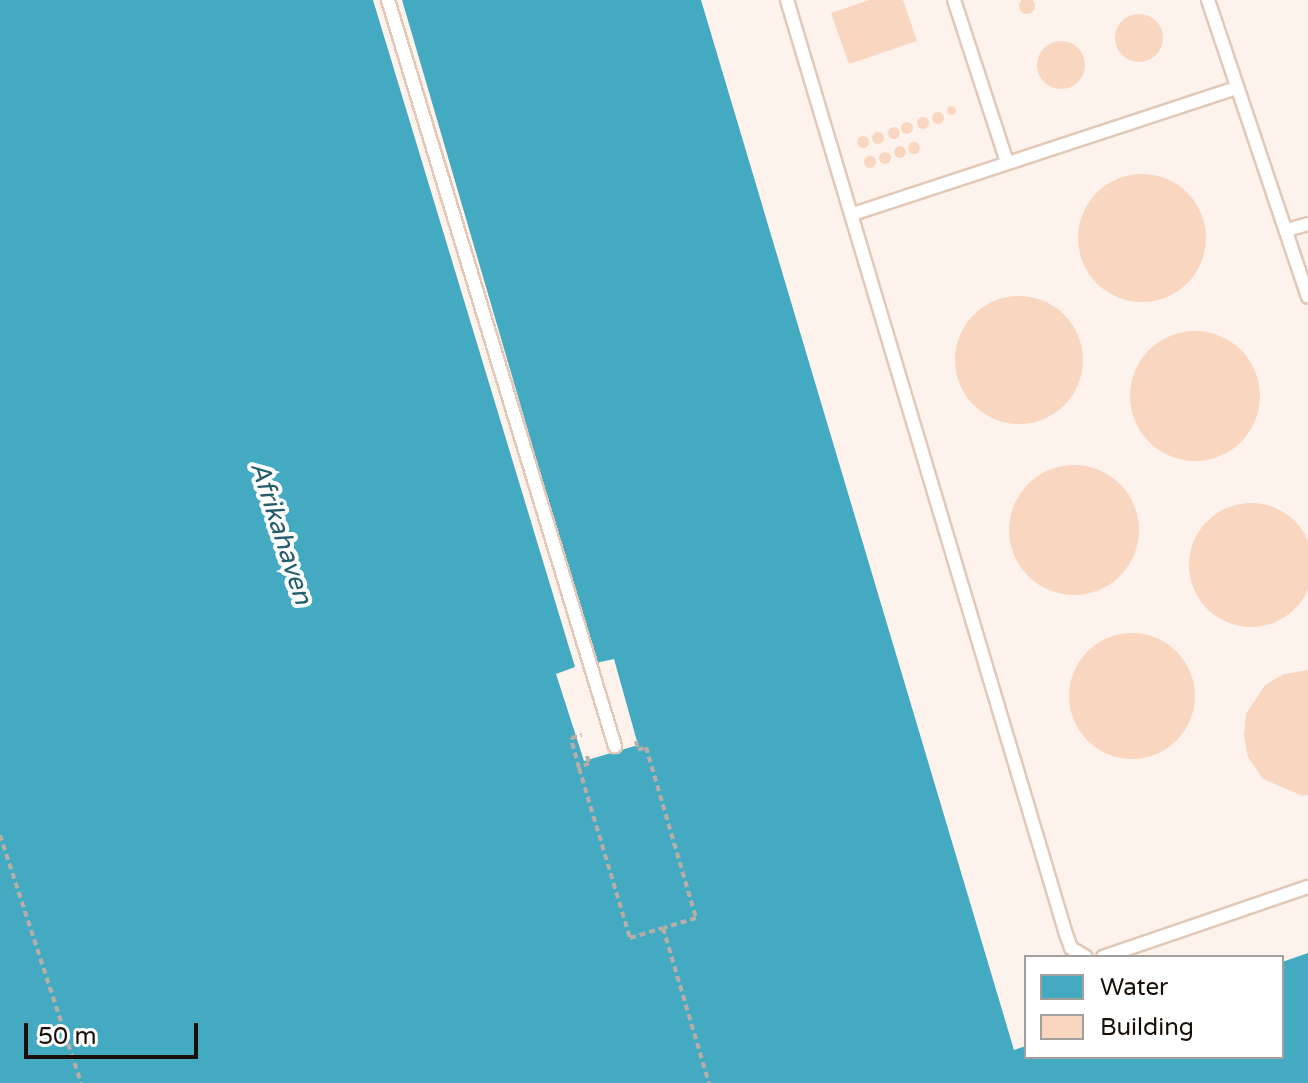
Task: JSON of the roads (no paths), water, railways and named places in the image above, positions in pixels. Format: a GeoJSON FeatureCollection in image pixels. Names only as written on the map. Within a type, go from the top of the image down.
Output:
{"type":"FeatureCollection","features":[{"type":"Feature","properties":{"kind":"lane"},"geometry":{"type":"LineString","coordinates":[[388,0],[615,746]]}},
{"type":"Feature","properties":{"kind":"lane"},"geometry":{"type":"LineString","coordinates":[[787,0],[1066,934],[1071,948],[1083,955]]}},
{"type":"Feature","properties":{"kind":"lane"},"geometry":{"type":"LineString","coordinates":[[954,0],[1007,162]]}},
{"type":"Feature","properties":{"kind":"lane"},"geometry":{"type":"LineString","coordinates":[[1208,0],[1308,297]]}},
{"type":"Feature","properties":{"kind":"lane"},"geometry":{"type":"LineString","coordinates":[[853,214],[1236,88]]}},
{"type":"Feature","properties":{"kind":"lane"},"geometry":{"type":"LineString","coordinates":[[1287,230],[1308,224]]}},
{"type":"Feature","properties":{"kind":"lane"},"geometry":{"type":"LineString","coordinates":[[1109,955],[1308,887]]}},
{"type":"Feature","properties":{"kind":"water","name":"Afrikahaven"},"geometry":{"type":"Polygon","coordinates":[[[0,0],[373,0],[575,667],[556,674],[584,761],[638,745],[614,659],[596,663],[402,0],[701,0],[1014,1050],[1024,1047],[1024,1059],[1284,1059],[1284,961],[1308,953],[1308,1083],[0,1083],[0,0]]]}}]}
